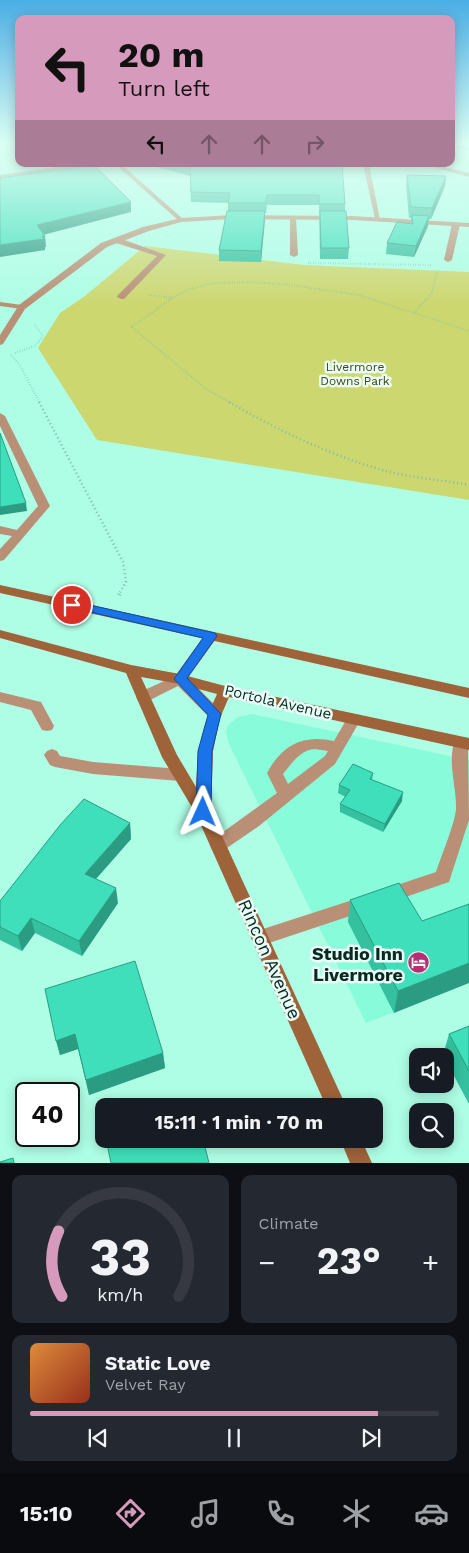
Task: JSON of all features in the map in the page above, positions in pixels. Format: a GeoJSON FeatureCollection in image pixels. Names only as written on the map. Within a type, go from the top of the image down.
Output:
{"type":"FeatureCollection","features":[{"type":"Feature","properties":{"kind":"main road"},"geometry":{"type":"LineString","coordinates":[[0,588],[469,694]]}},
{"type":"Feature","properties":{"kind":"main road","name":"Portola Avenue"},"geometry":{"type":"LineString","coordinates":[[0,634],[131,670],[180,679],[465,744]]}},
{"type":"Feature","properties":{"kind":"main road","name":"Rincon Avenue"},"geometry":{"type":"LineString","coordinates":[[131,670],[170,758],[203,812],[332,1098]]}},
{"type":"Feature","properties":{"kind":"main road","name":"Rincon Avenue"},"geometry":{"type":"LineString","coordinates":[[203,812],[205,751],[215,714],[226,691]]}},
{"type":"Feature","properties":{"kind":"main road"},"geometry":{"type":"LineString","coordinates":[[354,1148],[361,1163]]}},
{"type":"Feature","properties":{"kind":"street"},"geometry":{"type":"LineString","coordinates":[[154,196],[181,220]]}},
{"type":"Feature","properties":{"kind":"street"},"geometry":{"type":"LineString","coordinates":[[373,196],[378,219]]}},
{"type":"Feature","properties":{"kind":"street"},"geometry":{"type":"LineString","coordinates":[[0,342],[22,307],[104,244],[146,229],[181,220],[232,218],[378,219],[469,225]]}},
{"type":"Feature","properties":{"kind":"street"},"geometry":{"type":"LineString","coordinates":[[293,218],[294,256]]}},
{"type":"Feature","properties":{"kind":"street"},"geometry":{"type":"LineString","coordinates":[[448,260],[456,224]]}},
{"type":"Feature","properties":{"kind":"street"},"geometry":{"type":"LineString","coordinates":[[116,240],[162,255],[121,297]]}},
{"type":"Feature","properties":{"kind":"street"},"geometry":{"type":"LineString","coordinates":[[0,304],[22,307]]}},
{"type":"Feature","properties":{"kind":"street"},"geometry":{"type":"LineString","coordinates":[[0,416],[44,506],[0,557]]}},
{"type":"Feature","properties":{"kind":"street"},"geometry":{"type":"LineString","coordinates":[[0,530],[20,534]]}},
{"type":"Feature","properties":{"kind":"street"},"geometry":{"type":"LineString","coordinates":[[142,697],[180,679],[211,636]]}},
{"type":"Feature","properties":{"kind":"street"},"geometry":{"type":"LineString","coordinates":[[180,679],[215,714]]}},
{"type":"Feature","properties":{"kind":"street"},"geometry":{"type":"LineString","coordinates":[[0,697],[36,706],[47,726]]}},
{"type":"Feature","properties":{"kind":"street"},"geometry":{"type":"LineString","coordinates":[[218,845],[253,821],[330,760],[354,719]]}},
{"type":"Feature","properties":{"kind":"street"},"geometry":{"type":"LineString","coordinates":[[286,794],[275,773],[290,756],[304,744],[320,743],[337,747]]}},
{"type":"Feature","properties":{"kind":"street"},"geometry":{"type":"LineString","coordinates":[[260,938],[443,877],[464,810],[460,763],[465,744]]}},
{"type":"Feature","properties":{"kind":"street"},"geometry":{"type":"LineString","coordinates":[[52,755],[55,761],[92,768],[180,775]]}},
{"type":"Feature","properties":{"kind":"path"},"geometry":{"type":"LineString","coordinates":[[294,256],[310,263],[437,266],[436,287],[433,295],[413,312]]}},
{"type":"Feature","properties":{"kind":"path"},"geometry":{"type":"LineString","coordinates":[[469,332],[359,295],[292,284],[214,283],[189,289],[169,300],[132,327],[206,389],[253,416],[315,445],[386,471],[469,485]]}},
{"type":"Feature","properties":{"kind":"path"},"geometry":{"type":"LineString","coordinates":[[31,320],[43,336],[36,346],[10,354],[24,373],[123,562],[126,582],[119,596]]}},
{"type":"Feature","properties":{"kind":"shaded area"},"geometry":{"type":"Polygon","coordinates":[[[252,714],[469,760],[469,983],[366,1023],[229,744],[226,732],[228,725],[238,717],[252,714]]]}},
{"type":"Feature","properties":{"kind":"green space","name":"Livermore Downs Park"},"geometry":{"type":"Polygon","coordinates":[[[145,246],[304,265],[469,272],[469,500],[97,440],[38,348],[60,313],[85,296],[145,246]]]}},
{"type":"Feature","properties":{"kind":"building"},"geometry":{"type":"Polygon","coordinates":[[[0,196],[125,196],[131,202],[37,225],[45,236],[42,236],[44,239],[0,245],[0,196]]]}},
{"type":"Feature","properties":{"kind":"building"},"geometry":{"type":"Polygon","coordinates":[[[229,196],[267,196],[266,203],[228,203],[229,196]]]}},
{"type":"Feature","properties":{"kind":"building"},"geometry":{"type":"Polygon","coordinates":[[[319,196],[344,196],[345,204],[319,204],[319,196]]]}},
{"type":"Feature","properties":{"kind":"building"},"geometry":{"type":"Polygon","coordinates":[[[410,196],[437,196],[432,208],[411,207],[410,196]]]}},
{"type":"Feature","properties":{"kind":"building"},"geometry":{"type":"Polygon","coordinates":[[[227,211],[265,211],[261,251],[219,250],[227,211]]]}},
{"type":"Feature","properties":{"kind":"building"},"geometry":{"type":"Polygon","coordinates":[[[320,211],[346,211],[349,248],[321,248],[320,211]]]}},
{"type":"Feature","properties":{"kind":"building"},"geometry":{"type":"Polygon","coordinates":[[[412,215],[429,216],[416,246],[387,243],[397,222],[413,224],[412,215]]]}},
{"type":"Feature","properties":{"kind":"building"},"geometry":{"type":"Polygon","coordinates":[[[0,433],[26,503],[0,507],[0,433]]]}},
{"type":"Feature","properties":{"kind":"building"},"geometry":{"type":"Polygon","coordinates":[[[353,764],[373,773],[370,779],[403,792],[385,824],[340,804],[350,790],[339,785],[353,764]]]}},
{"type":"Feature","properties":{"kind":"building"},"geometry":{"type":"Polygon","coordinates":[[[84,799],[130,823],[85,874],[116,888],[79,941],[31,918],[18,936],[0,927],[0,901],[61,824],[84,799]]]}},
{"type":"Feature","properties":{"kind":"building","name":"Studio Inn Livermore"},"geometry":{"type":"Polygon","coordinates":[[[399,883],[422,921],[469,904],[469,963],[398,991],[350,900],[399,883]]]}},
{"type":"Feature","properties":{"kind":"building"},"geometry":{"type":"Polygon","coordinates":[[[135,961],[163,1053],[86,1080],[75,1034],[56,1041],[45,989],[135,961]]]}},
{"type":"Feature","properties":{"kind":"building"},"geometry":{"type":"Polygon","coordinates":[[[469,1026],[469,1071],[449,1034],[469,1026]]]}},
{"type":"Feature","properties":{"kind":"building"},"geometry":{"type":"Polygon","coordinates":[[[108,1148],[205,1148],[209,1163],[111,1163],[108,1148]]]}},
{"type":"Feature","properties":{"kind":"building"},"geometry":{"type":"Polygon","coordinates":[[[13,1158],[14,1163],[0,1163],[0,1162],[13,1158]]]}},
{"type":"Feature","properties":{"kind":"place","name":"Studio Inn Livermore"},"geometry":{"type":"Point","coordinates":[419,963]}},
{"type":"Feature","properties":{"kind":"route"},"geometry":{"type":"LineString","coordinates":[[72,605],[211,636],[180,679],[215,714],[212,718],[205,751],[203,812]]}}]}
